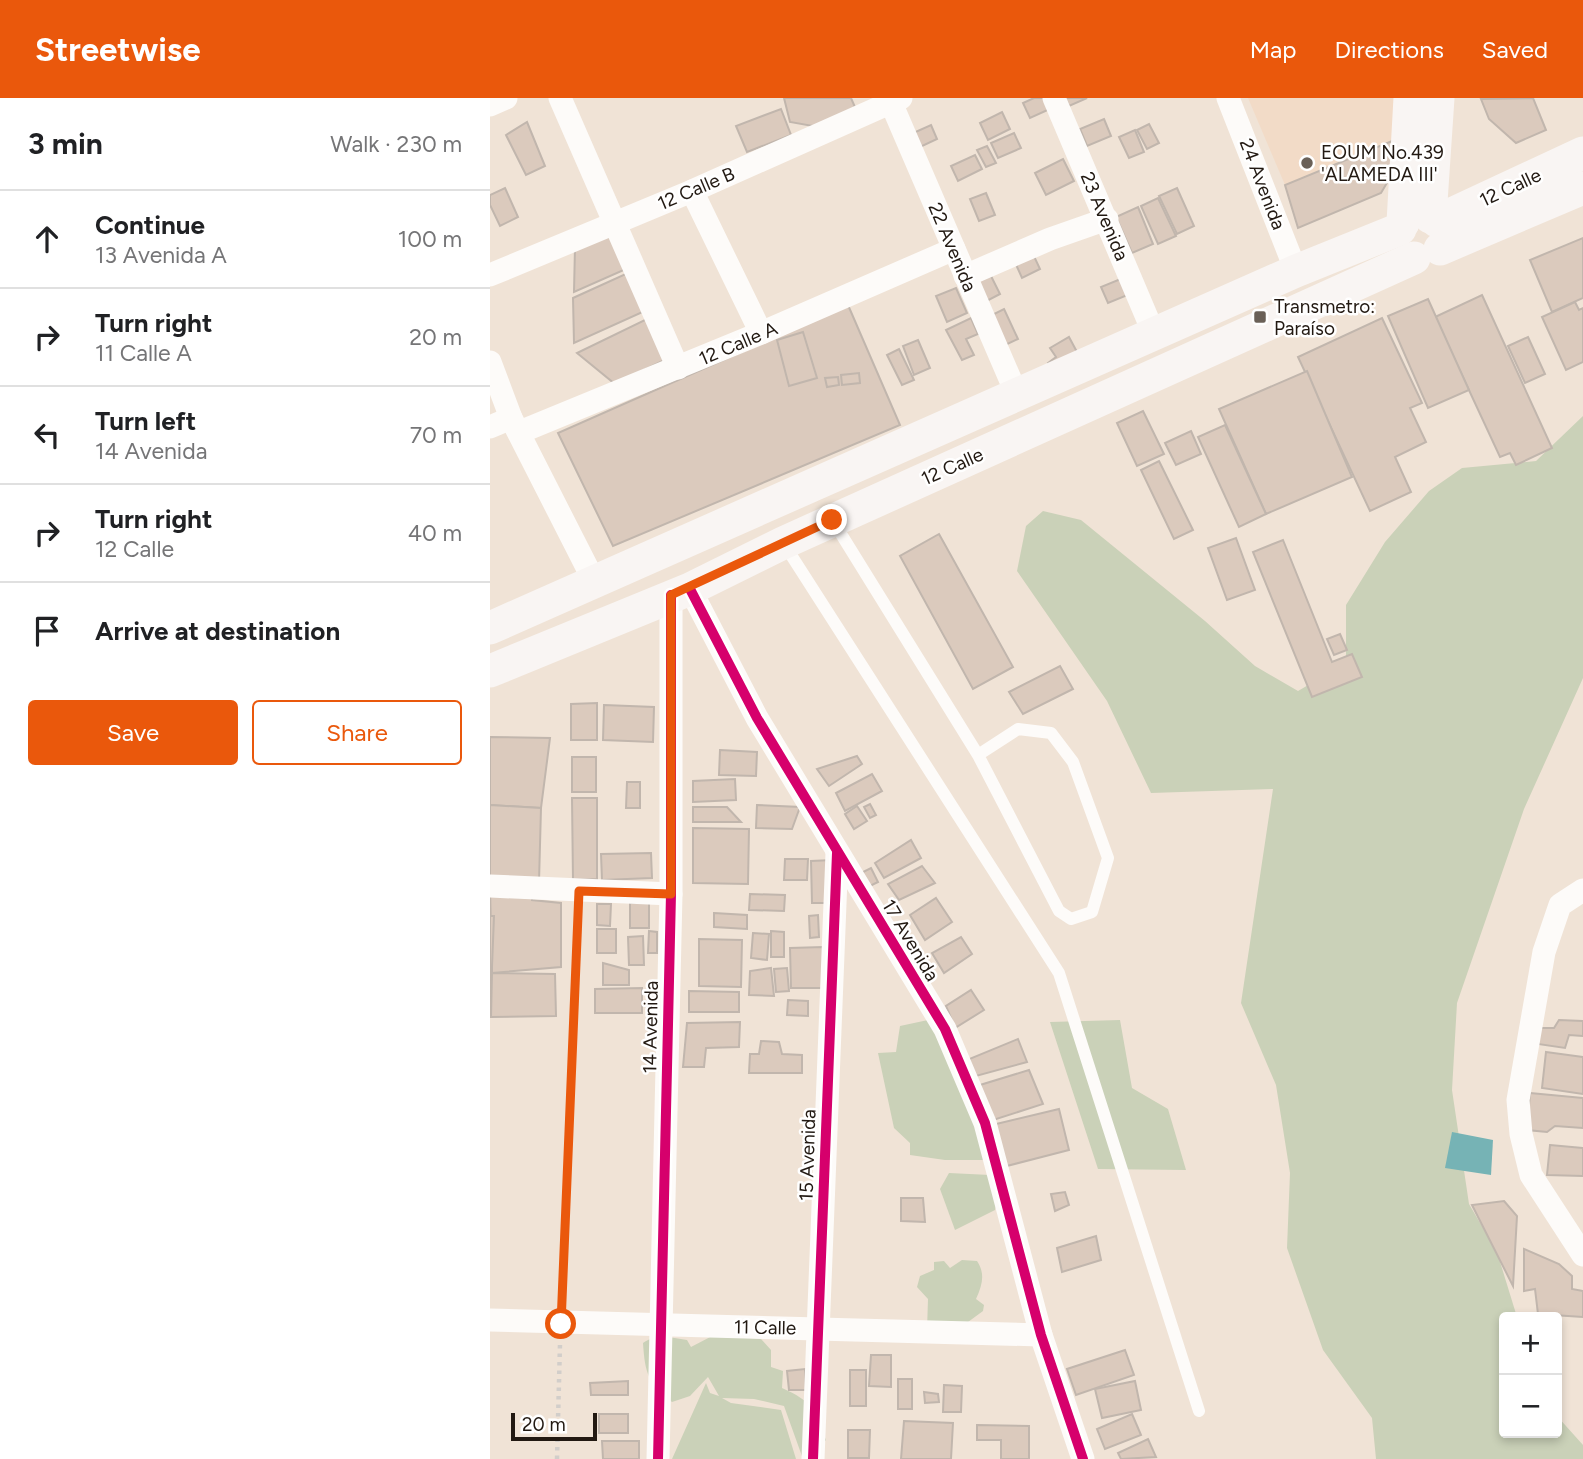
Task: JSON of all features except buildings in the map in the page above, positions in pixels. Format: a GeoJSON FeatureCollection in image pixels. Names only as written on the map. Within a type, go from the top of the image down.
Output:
{"type":"FeatureCollection","features":[{"type":"Feature","properties":{"kind":"main road"},"geometry":{"type":"LineString","coordinates":[[1410,98],[1421,233]]}},
{"type":"Feature","properties":{"kind":"main road"},"geometry":{"type":"LineString","coordinates":[[1421,233],[1438,98]]}},
{"type":"Feature","properties":{"kind":"main road","name":"12 Calle"},"geometry":{"type":"LineString","coordinates":[[490,671],[680,592],[832,520],[1583,153]]}},
{"type":"Feature","properties":{"kind":"main road","name":"12 Calle"},"geometry":{"type":"LineString","coordinates":[[490,628],[1296,271],[1583,188]]}},
{"type":"Feature","properties":{"kind":"street"},"geometry":{"type":"LineString","coordinates":[[490,105],[506,98]]}},
{"type":"Feature","properties":{"kind":"street"},"geometry":{"type":"LineString","coordinates":[[560,98],[678,368]]}},
{"type":"Feature","properties":{"kind":"street","name":"23 Avenida"},"geometry":{"type":"LineString","coordinates":[[1054,98],[1154,334]]}},
{"type":"Feature","properties":{"kind":"street","name":"24 Avenida"},"geometry":{"type":"LineString","coordinates":[[1228,98],[1296,271]]}},
{"type":"Feature","properties":{"kind":"street","name":"12 Calle B"},"geometry":{"type":"LineString","coordinates":[[490,275],[692,191],[894,100]]}},
{"type":"Feature","properties":{"kind":"street","name":"22 Avenida"},"geometry":{"type":"LineString","coordinates":[[894,100],[965,276],[1017,395]]}},
{"type":"Feature","properties":{"kind":"street"},"geometry":{"type":"LineString","coordinates":[[692,191],[761,333]]}},
{"type":"Feature","properties":{"kind":"street"},"geometry":{"type":"LineString","coordinates":[[965,276],[1050,239],[1107,219]]}},
{"type":"Feature","properties":{"kind":"street","name":"12 Calle A"},"geometry":{"type":"LineString","coordinates":[[490,427],[516,425],[678,368],[954,249]]}},
{"type":"Feature","properties":{"kind":"street"},"geometry":{"type":"LineString","coordinates":[[490,362],[516,425],[594,581]]}},
{"type":"Feature","properties":{"kind":"street","name":"17 Avenida"},"geometry":{"type":"LineString","coordinates":[[680,592],[945,1029],[985,1123],[1041,1335],[1083,1459]]}},
{"type":"Feature","properties":{"kind":"street","name":"14 Avenida"},"geometry":{"type":"LineString","coordinates":[[658,1459],[680,592]]}},
{"type":"Feature","properties":{"kind":"street","name":"15 Avenida"},"geometry":{"type":"LineString","coordinates":[[813,1459],[837,853]]}},
{"type":"Feature","properties":{"kind":"street"},"geometry":{"type":"LineString","coordinates":[[490,886],[671,894]]}},
{"type":"Feature","properties":{"kind":"street"},"geometry":{"type":"LineString","coordinates":[[1583,890],[1560,905],[1544,952],[1518,1100],[1521,1134],[1531,1175],[1583,1255]]}},
{"type":"Feature","properties":{"kind":"street"},"geometry":{"type":"LineString","coordinates":[[1560,905],[1583,908]]}},
{"type":"Feature","properties":{"kind":"street","name":"11 Calle"},"geometry":{"type":"LineString","coordinates":[[490,1320],[1041,1335]]}},
{"type":"Feature","properties":{"kind":"lane"},"geometry":{"type":"LineString","coordinates":[[832,520],[978,755],[1059,911],[1071,919],[1092,912],[1108,858],[1073,762],[1051,733],[1018,729],[978,755]]}},
{"type":"Feature","properties":{"kind":"lane"},"geometry":{"type":"LineString","coordinates":[[783,543],[1059,973],[1199,1410]]}},
{"type":"Feature","properties":{"kind":"path"},"geometry":{"type":"LineString","coordinates":[[557,1459],[579,891]]}},
{"type":"Feature","properties":{"kind":"shaded area","name":"EOUM No.439 'ALAMEDA III'"},"geometry":{"type":"Polygon","coordinates":[[[1248,98],[1394,98],[1392,141],[1285,185],[1248,98]]]}},
{"type":"Feature","properties":{"kind":"green space"},"geometry":{"type":"Polygon","coordinates":[[[1583,416],[1583,678],[1524,809],[1457,1003],[1452,1090],[1469,1204],[1497,1252],[1515,1312],[1499,1312],[1499,1438],[1562,1438],[1562,1422],[1583,1445],[1583,1459],[1376,1459],[1372,1418],[1323,1350],[1287,1248],[1290,1173],[1276,1085],[1241,1003],[1273,789],[1151,793],[1107,701],[1017,571],[1026,526],[1043,511],[1081,520],[1205,621],[1255,666],[1298,691],[1346,663],[1346,605],[1385,542],[1429,491],[1462,468],[1536,461],[1583,416]]]}},
{"type":"Feature","properties":{"kind":"green space"},"geometry":{"type":"Polygon","coordinates":[[[928,1020],[939,1026],[991,1160],[945,1160],[910,1155],[910,1143],[894,1128],[878,1053],[896,1052],[900,1026],[928,1020]]]}},
{"type":"Feature","properties":{"kind":"green space"},"geometry":{"type":"Polygon","coordinates":[[[1120,1020],[1132,1088],[1168,1109],[1186,1170],[1098,1169],[1050,1022],[1120,1020]]]}},
{"type":"Feature","properties":{"kind":"green space"},"geometry":{"type":"Polygon","coordinates":[[[949,1173],[990,1175],[999,1193],[995,1210],[955,1230],[940,1189],[949,1173]]]}},
{"type":"Feature","properties":{"kind":"green space"},"geometry":{"type":"Polygon","coordinates":[[[962,1260],[977,1261],[980,1265],[982,1279],[976,1299],[984,1305],[983,1311],[968,1322],[927,1330],[928,1299],[917,1287],[920,1276],[934,1270],[934,1262],[944,1261],[950,1268],[962,1260]]]}},
{"type":"Feature","properties":{"kind":"green space"},"geometry":{"type":"Polygon","coordinates":[[[714,1335],[761,1339],[771,1350],[771,1367],[783,1371],[782,1388],[806,1402],[819,1421],[826,1440],[810,1459],[803,1459],[784,1406],[754,1399],[722,1398],[731,1403],[781,1410],[796,1459],[672,1459],[706,1383],[710,1393],[719,1396],[708,1377],[690,1396],[672,1402],[649,1377],[643,1343],[653,1338],[670,1337],[687,1340],[691,1347],[714,1335]]]}},
{"type":"Feature","properties":{"kind":"water"},"geometry":{"type":"Polygon","coordinates":[[[1452,1132],[1493,1140],[1491,1175],[1445,1168],[1452,1132]]]}},
{"type":"Feature","properties":{"kind":"cycle path"},"geometry":{"type":"LineString","coordinates":[[690,589],[757,718],[945,1029],[985,1123],[1041,1335],[1083,1459]]}},
{"type":"Feature","properties":{"kind":"cycle path"},"geometry":{"type":"LineString","coordinates":[[658,1459],[671,894],[671,595]]}},
{"type":"Feature","properties":{"kind":"cycle path"},"geometry":{"type":"LineString","coordinates":[[813,1459],[837,853]]}},
{"type":"Feature","properties":{"kind":"place","name":"EOUM No.439 'ALAMEDA III'"},"geometry":{"type":"Point","coordinates":[1307,163]}},
{"type":"Feature","properties":{"kind":"place","name":"Transmetro: Paraíso"},"geometry":{"type":"Point","coordinates":[1260,317]}},
{"type":"Feature","properties":{"kind":"route"},"geometry":{"type":"LineString","coordinates":[[561,1324],[579,891],[671,894],[671,595],[690,589],[832,520]]}}]}
